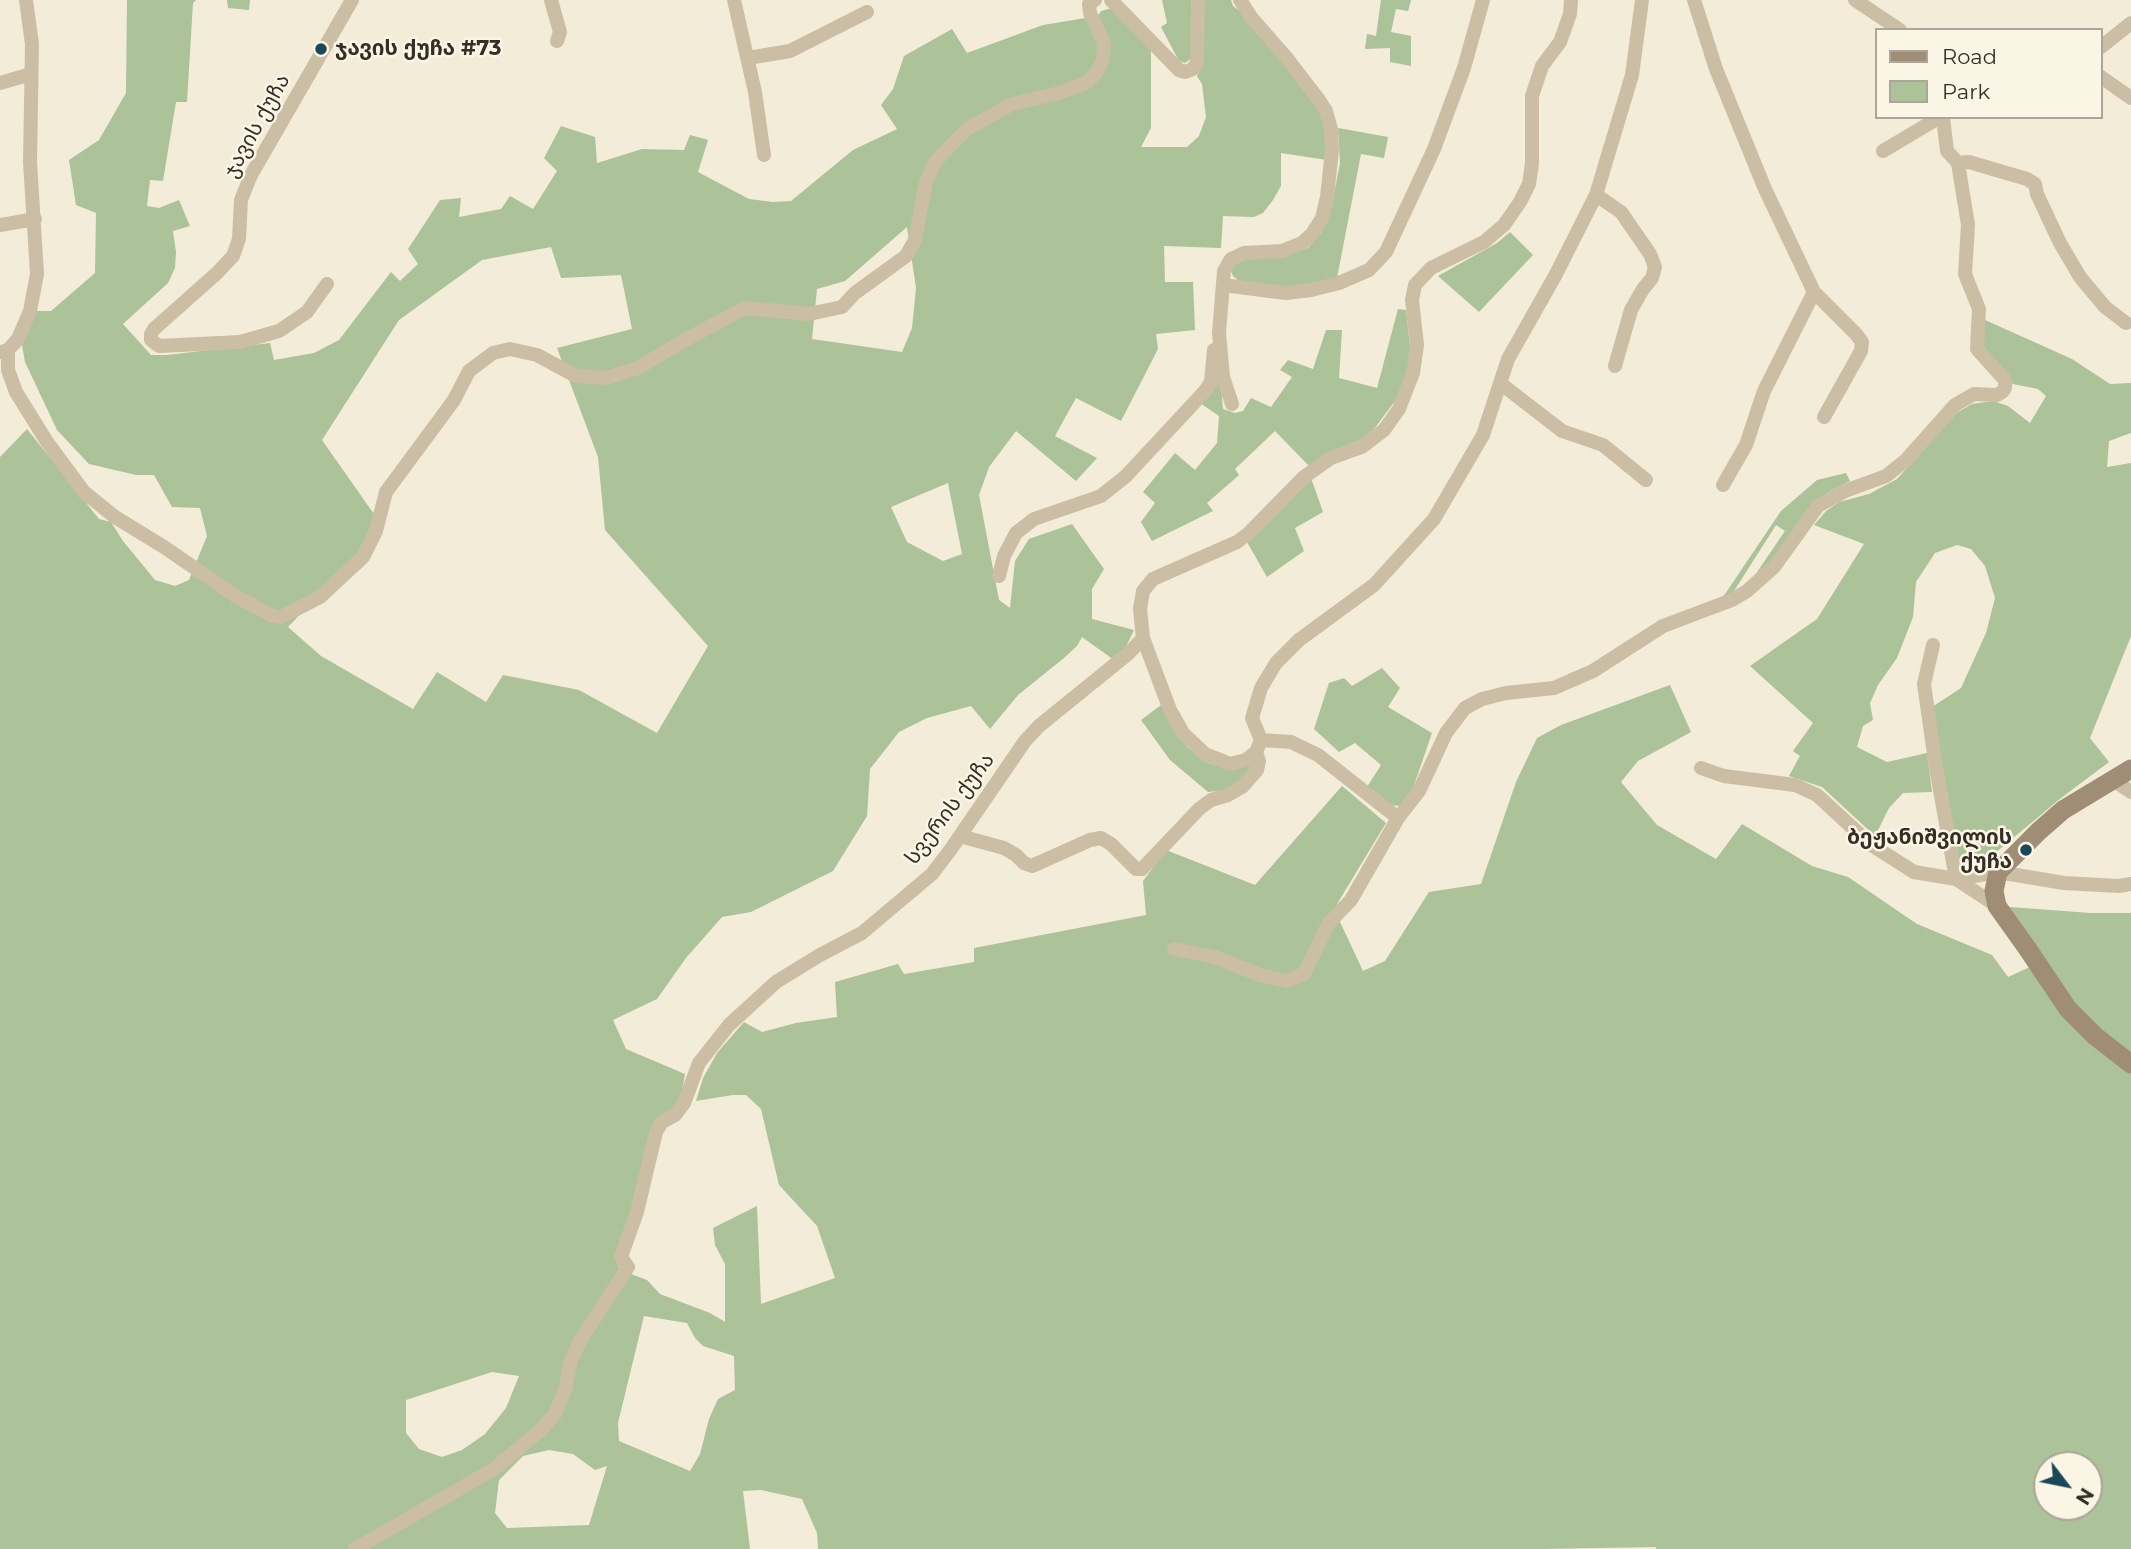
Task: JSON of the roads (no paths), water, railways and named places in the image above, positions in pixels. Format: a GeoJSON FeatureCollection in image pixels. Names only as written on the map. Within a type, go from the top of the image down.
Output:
{"type":"FeatureCollection","features":[{"type":"Feature","properties":{"kind":"street"},"geometry":{"type":"LineString","coordinates":[[26,0],[32,44],[30,162],[37,274],[30,311],[18,339],[4,351],[16,392],[47,442],[84,492],[115,517],[237,597],[273,616],[281,617],[320,597],[363,557],[376,531],[386,492],[454,400],[469,371],[493,353],[510,349],[537,355],[576,376],[606,378],[638,369],[745,308],[809,314],[842,307],[855,293],[906,256],[915,240],[926,183],[935,162],[967,129],[1012,104],[1059,93],[1086,83],[1097,72],[1103,59],[1104,43],[1090,13],[1089,4],[1095,0]]}},
{"type":"Feature","properties":{"kind":"street","name":"ჯავის ქუჩა"},"geometry":{"type":"LineString","coordinates":[[327,284],[307,312],[279,331],[240,342],[159,346],[151,340],[154,329],[233,256],[239,239],[242,200],[251,175],[352,0]]}},
{"type":"Feature","properties":{"kind":"street"},"geometry":{"type":"LineString","coordinates":[[551,0],[560,32],[557,41]]}},
{"type":"Feature","properties":{"kind":"street"},"geometry":{"type":"LineString","coordinates":[[734,0],[748,58],[764,155]]}},
{"type":"Feature","properties":{"kind":"street"},"geometry":{"type":"LineString","coordinates":[[1111,0],[1179,70],[1185,72],[1193,69],[1197,62],[1198,0]]}},
{"type":"Feature","properties":{"kind":"street"},"geometry":{"type":"LineString","coordinates":[[1232,404],[1223,377],[1219,332],[1224,271],[1231,259],[1244,253],[1282,251],[1302,243],[1312,234],[1322,218],[1327,197],[1332,150],[1331,129],[1326,111],[1240,0]]}},
{"type":"Feature","properties":{"kind":"street"},"geometry":{"type":"LineString","coordinates":[[1223,285],[1286,293],[1339,283],[1369,270],[1386,251],[1434,149],[1464,68],[1483,0]]}},
{"type":"Feature","properties":{"kind":"street"},"geometry":{"type":"LineString","coordinates":[[1398,818],[1318,755],[1291,743],[1259,746],[1246,760],[1230,764],[1205,754],[1183,733],[1170,710],[1143,638],[1140,609],[1143,591],[1153,579],[1249,533],[1304,477],[1331,458],[1362,447],[1384,430],[1399,409],[1413,373],[1417,345],[1412,300],[1415,285],[1430,268],[1484,242],[1504,225],[1529,184],[1532,163],[1532,96],[1542,66],[1560,43],[1570,14],[1570,0]]}},
{"type":"Feature","properties":{"kind":"street"},"geometry":{"type":"LineString","coordinates":[[960,836],[1004,848],[1032,866],[1090,840],[1101,838],[1111,844],[1136,869],[1142,869],[1199,809],[1211,800],[1242,787],[1257,770],[1259,746],[1252,718],[1261,688],[1276,663],[1299,640],[1374,585],[1434,519],[1483,435],[1508,359],[1555,276],[1596,195],[1632,75],[1642,0]]}},
{"type":"Feature","properties":{"kind":"street"},"geometry":{"type":"LineString","coordinates":[[1695,0],[1716,69],[1765,189],[1814,292],[1861,342],[1861,351],[1824,417]]}},
{"type":"Feature","properties":{"kind":"street"},"geometry":{"type":"LineString","coordinates":[[1858,1],[1897,28]]}},
{"type":"Feature","properties":{"kind":"street"},"geometry":{"type":"LineString","coordinates":[[748,58],[790,51],[867,12]]}},
{"type":"Feature","properties":{"kind":"street"},"geometry":{"type":"LineString","coordinates":[[2103,45],[2131,23]]}},
{"type":"Feature","properties":{"kind":"street"},"geometry":{"type":"LineString","coordinates":[[0,83],[31,74]]}},
{"type":"Feature","properties":{"kind":"street"},"geometry":{"type":"LineString","coordinates":[[2103,78],[2131,98]]}},
{"type":"Feature","properties":{"kind":"street"},"geometry":{"type":"LineString","coordinates":[[1883,151],[1938,119]]}},
{"type":"Feature","properties":{"kind":"street"},"geometry":{"type":"LineString","coordinates":[[1174,949],[1215,957],[1287,981],[1304,974],[1328,924],[1351,900],[1398,818],[1419,791],[1447,733],[1465,708],[1482,699],[1506,693],[1554,688],[1593,671],[1664,626],[1732,600],[1747,591],[1774,567],[1818,506],[1845,491],[1886,476],[1906,460],[1955,405],[1974,394],[1997,395],[2005,388],[2005,380],[1977,349],[1979,309],[1965,274],[1968,225],[1958,163],[1947,151],[1941,119]]}},
{"type":"Feature","properties":{"kind":"street"},"geometry":{"type":"LineString","coordinates":[[1958,163],[1969,162],[2027,179],[2035,184],[2060,243],[2080,277],[2105,307],[2126,323]]}},
{"type":"Feature","properties":{"kind":"street"},"geometry":{"type":"LineString","coordinates":[[1596,195],[1621,212],[1650,254],[1655,267],[1653,278],[1631,310],[1615,366]]}},
{"type":"Feature","properties":{"kind":"street"},"geometry":{"type":"LineString","coordinates":[[0,225],[35,219]]}},
{"type":"Feature","properties":{"kind":"street"},"geometry":{"type":"LineString","coordinates":[[1723,485],[1746,445],[1764,391],[1814,292]]}},
{"type":"Feature","properties":{"kind":"street"},"geometry":{"type":"LineString","coordinates":[[999,576],[1004,556],[1016,533],[1034,519],[1101,496],[1126,476],[1205,391],[1211,382],[1215,340],[1219,332]]}},
{"type":"Feature","properties":{"kind":"street"},"geometry":{"type":"LineString","coordinates":[[1500,383],[1562,431],[1603,445],[1646,480]]}},
{"type":"Feature","properties":{"kind":"street","name":"სვერის ქუჩა"},"geometry":{"type":"LineString","coordinates":[[355,1549],[494,1469],[542,1429],[555,1414],[565,1390],[571,1360],[580,1341],[628,1267],[621,1257],[637,1212],[656,1132],[662,1122],[675,1115],[684,1103],[699,1062],[729,1025],[776,982],[862,933],[932,874],[1025,741],[1143,638]]}},
{"type":"Feature","properties":{"kind":"street"},"geometry":{"type":"LineString","coordinates":[[1933,645],[1924,684],[1956,879],[1997,906],[2068,1009],[2095,1036],[2131,1064]]}},
{"type":"Feature","properties":{"kind":"street"},"geometry":{"type":"LineString","coordinates":[[1701,768],[1724,776],[1795,785],[1817,794],[1870,845],[1914,872],[1956,879],[1998,873],[2064,883],[2119,886],[2131,884]]}},
{"type":"Feature","properties":{"kind":"street"},"geometry":{"type":"LineString","coordinates":[[1997,906],[1994,891],[1998,873],[2039,831],[2063,810],[2131,769]]}},
{"type":"Feature","properties":{"kind":"street"},"geometry":{"type":"LineString","coordinates":[[2113,780],[2131,792]]}},
{"type":"Feature","properties":{"kind":"place","name":"ჯავის ქუჩა #73"},"geometry":{"type":"Point","coordinates":[321,49]}},
{"type":"Feature","properties":{"kind":"place","name":"ბეჟანიშვილის ქუჩა"},"geometry":{"type":"Point","coordinates":[2026,850]}}]}
